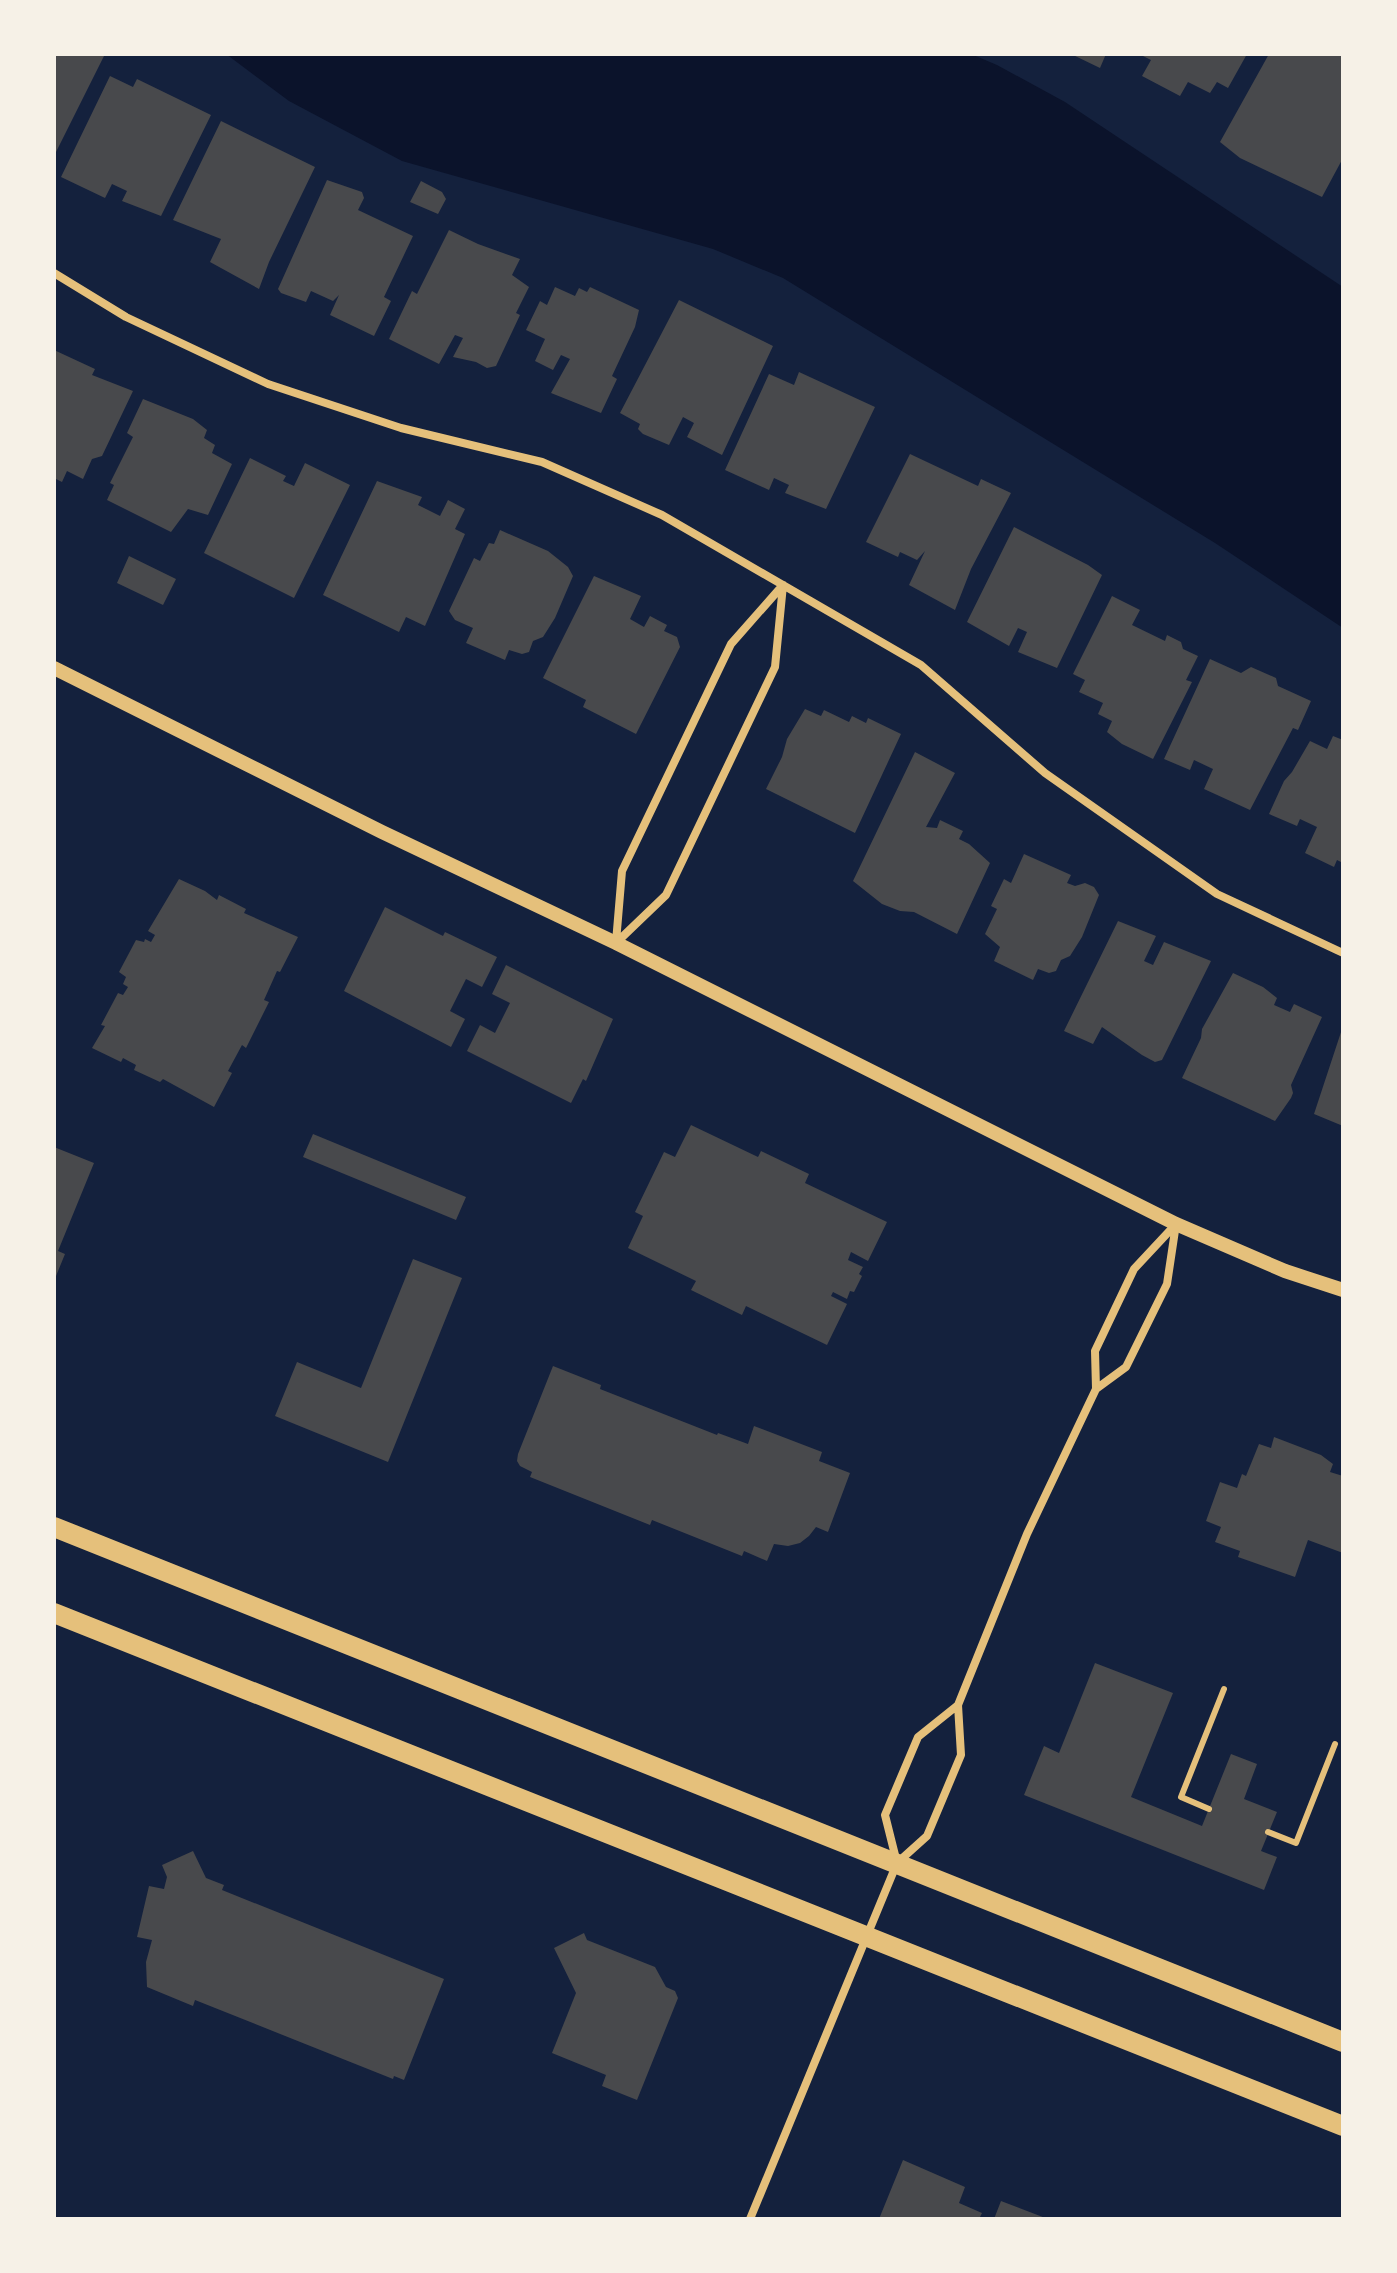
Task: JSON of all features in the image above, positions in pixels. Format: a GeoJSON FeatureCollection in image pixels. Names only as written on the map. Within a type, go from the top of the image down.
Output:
{"type":"FeatureCollection","features":[{"type":"Feature","properties":{"kind":"main road"},"geometry":{"type":"LineString","coordinates":[[54,1527],[1343,2042]]}},
{"type":"Feature","properties":{"kind":"main road"},"geometry":{"type":"LineString","coordinates":[[54,1613],[1343,2126]]}},
{"type":"Feature","properties":{"kind":"street"},"geometry":{"type":"LineString","coordinates":[[54,273],[126,317],[268,384],[401,428],[542,462],[662,515],[921,665],[1045,773],[1217,894],[1343,953]]}},
{"type":"Feature","properties":{"kind":"street"},"geometry":{"type":"LineString","coordinates":[[616,943],[666,895],[775,667],[783,585]]}},
{"type":"Feature","properties":{"kind":"street"},"geometry":{"type":"LineString","coordinates":[[616,943],[622,871],[731,644],[783,585]]}},
{"type":"Feature","properties":{"kind":"street"},"geometry":{"type":"LineString","coordinates":[[54,668],[382,832],[616,943],[1176,1224],[1285,1271],[1343,1290]]}},
{"type":"Feature","properties":{"kind":"street"},"geometry":{"type":"LineString","coordinates":[[1096,1389],[1126,1367],[1167,1284],[1176,1224]]}},
{"type":"Feature","properties":{"kind":"street"},"geometry":{"type":"LineString","coordinates":[[750,2219],[897,1863],[927,1836],[961,1755],[958,1705],[1027,1534],[1096,1389],[1095,1351],[1134,1269],[1176,1224]]}},
{"type":"Feature","properties":{"kind":"street"},"geometry":{"type":"LineString","coordinates":[[897,1863],[885,1815],[918,1737],[958,1705]]}},
{"type":"Feature","properties":{"kind":"lane"},"geometry":{"type":"LineString","coordinates":[[1209,1809],[1181,1797],[1224,1689]]}},
{"type":"Feature","properties":{"kind":"lane"},"geometry":{"type":"LineString","coordinates":[[1268,1832],[1296,1843],[1335,1744]]}},
{"type":"Feature","properties":{"kind":"water"},"geometry":{"type":"Polygon","coordinates":[[[226,54],[971,54],[997,65],[1065,102],[1343,287],[1343,628],[1215,543],[783,278],[713,249],[402,161],[289,101],[226,54]]]}},
{"type":"Feature","properties":{"kind":"building"},"geometry":{"type":"Polygon","coordinates":[[[54,54],[105,54],[54,156],[54,54]]]}},
{"type":"Feature","properties":{"kind":"building"},"geometry":{"type":"Polygon","coordinates":[[[1071,54],[1106,54],[1100,68],[1071,54]]]}},
{"type":"Feature","properties":{"kind":"building"},"geometry":{"type":"Polygon","coordinates":[[[1139,54],[1247,54],[1228,88],[1217,82],[1210,93],[1188,82],[1180,96],[1142,76],[1151,60],[1139,54]]]}},
{"type":"Feature","properties":{"kind":"building"},"geometry":{"type":"Polygon","coordinates":[[[1269,54],[1343,54],[1343,158],[1322,197],[1240,158],[1220,142],[1269,54]]]}},
{"type":"Feature","properties":{"kind":"building"},"geometry":{"type":"Polygon","coordinates":[[[110,76],[133,87],[137,79],[211,115],[161,216],[122,201],[127,191],[112,184],[105,198],[61,177],[110,76]]]}},
{"type":"Feature","properties":{"kind":"building"},"geometry":{"type":"Polygon","coordinates":[[[221,121],[315,167],[259,289],[210,262],[221,239],[173,220],[221,121]]]}},
{"type":"Feature","properties":{"kind":"building"},"geometry":{"type":"Polygon","coordinates":[[[327,180],[362,192],[364,198],[358,210],[413,236],[384,297],[391,301],[374,336],[330,315],[339,295],[333,301],[311,291],[306,302],[278,289],[327,180]]]}},
{"type":"Feature","properties":{"kind":"building"},"geometry":{"type":"Polygon","coordinates":[[[421,181],[442,192],[446,199],[438,214],[410,202],[421,181]]]}},
{"type":"Feature","properties":{"kind":"building"},"geometry":{"type":"Polygon","coordinates":[[[449,230],[520,259],[512,275],[529,287],[516,313],[520,315],[496,366],[487,368],[453,357],[463,338],[455,335],[439,364],[389,339],[412,291],[417,294],[449,230]]]}},
{"type":"Feature","properties":{"kind":"building"},"geometry":{"type":"Polygon","coordinates":[[[555,287],[575,296],[579,288],[587,292],[590,287],[639,310],[635,327],[612,376],[617,379],[601,413],[551,393],[570,359],[561,355],[553,370],[535,361],[545,339],[526,330],[540,301],[547,305],[555,287]]]}},
{"type":"Feature","properties":{"kind":"building"},"geometry":{"type":"Polygon","coordinates":[[[679,300],[773,346],[722,455],[687,437],[694,423],[683,417],[669,445],[643,434],[638,429],[640,424],[620,413],[679,300]]]}},
{"type":"Feature","properties":{"kind":"building"},"geometry":{"type":"Polygon","coordinates":[[[54,350],[95,369],[92,375],[133,391],[102,456],[92,459],[83,479],[67,471],[62,482],[54,478],[54,350]]]}},
{"type":"Feature","properties":{"kind":"building"},"geometry":{"type":"Polygon","coordinates":[[[799,372],[875,407],[826,509],[785,493],[789,485],[774,478],[769,490],[725,470],[769,374],[794,385],[799,372]]]}},
{"type":"Feature","properties":{"kind":"building"},"geometry":{"type":"Polygon","coordinates":[[[143,399],[193,419],[207,430],[204,438],[215,445],[212,453],[232,464],[208,515],[188,509],[171,532],[107,500],[114,485],[110,483],[133,437],[127,433],[143,399]]]}},
{"type":"Feature","properties":{"kind":"building"},"geometry":{"type":"Polygon","coordinates":[[[910,454],[978,486],[981,479],[1011,493],[971,569],[955,610],[909,585],[925,551],[917,560],[900,552],[898,557],[866,542],[910,454]]]}},
{"type":"Feature","properties":{"kind":"building"},"geometry":{"type":"Polygon","coordinates":[[[250,458],[286,476],[283,481],[294,486],[305,463],[350,485],[294,598],[204,553],[250,458]]]}},
{"type":"Feature","properties":{"kind":"building"},"geometry":{"type":"Polygon","coordinates":[[[377,481],[422,497],[418,505],[440,516],[448,500],[465,509],[455,529],[465,534],[425,626],[406,617],[399,632],[323,595],[377,481]]]}},
{"type":"Feature","properties":{"kind":"building"},"geometry":{"type":"Polygon","coordinates":[[[1014,527],[1102,575],[1057,668],[1018,652],[1027,632],[1018,628],[1009,646],[967,622],[1014,527]]]}},
{"type":"Feature","properties":{"kind":"building"},"geometry":{"type":"Polygon","coordinates":[[[500,530],[548,551],[568,567],[573,576],[543,637],[533,641],[529,652],[522,654],[509,650],[505,660],[466,643],[473,628],[455,620],[449,611],[474,558],[480,561],[489,543],[494,544],[500,530]]]}},
{"type":"Feature","properties":{"kind":"building"},"geometry":{"type":"Polygon","coordinates":[[[129,556],[176,579],[163,605],[117,583],[129,556]]]}},
{"type":"Feature","properties":{"kind":"building"},"geometry":{"type":"Polygon","coordinates":[[[594,576],[641,596],[630,619],[644,627],[650,616],[667,625],[664,631],[677,637],[680,647],[636,734],[583,707],[586,700],[543,678],[594,576]]]}},
{"type":"Feature","properties":{"kind":"building"},"geometry":{"type":"Polygon","coordinates":[[[1112,596],[1140,610],[1132,625],[1165,641],[1167,635],[1181,642],[1183,649],[1198,656],[1186,680],[1192,682],[1153,759],[1122,744],[1107,732],[1112,721],[1098,714],[1103,703],[1079,692],[1085,680],[1073,674],[1112,596]]]}},
{"type":"Feature","properties":{"kind":"building"},"geometry":{"type":"Polygon","coordinates":[[[1210,659],[1241,673],[1251,667],[1276,678],[1278,686],[1311,701],[1298,730],[1293,728],[1250,810],[1204,789],[1213,769],[1194,760],[1190,770],[1164,759],[1210,659]]]}},
{"type":"Feature","properties":{"kind":"building"},"geometry":{"type":"Polygon","coordinates":[[[805,709],[821,716],[824,710],[849,722],[852,716],[866,723],[868,718],[901,734],[855,833],[766,789],[787,739],[805,709]]]}},
{"type":"Feature","properties":{"kind":"building"},"geometry":{"type":"Polygon","coordinates":[[[1333,736],[1343,740],[1343,863],[1337,860],[1334,867],[1305,853],[1317,827],[1300,819],[1297,826],[1269,814],[1284,781],[1310,741],[1327,749],[1333,736]]]}},
{"type":"Feature","properties":{"kind":"building"},"geometry":{"type":"Polygon","coordinates":[[[915,752],[955,773],[926,827],[937,828],[940,820],[963,831],[959,839],[990,863],[957,934],[914,912],[900,911],[882,904],[853,881],[915,752]]]}},
{"type":"Feature","properties":{"kind":"building"},"geometry":{"type":"Polygon","coordinates":[[[1024,854],[1071,875],[1067,883],[1075,886],[1085,883],[1094,887],[1099,895],[1082,937],[1070,956],[1061,960],[1056,971],[1049,973],[1038,969],[1033,980],[994,961],[1000,947],[985,934],[997,909],[991,906],[1004,879],[1011,883],[1024,854]]]}},
{"type":"Feature","properties":{"kind":"building"},"geometry":{"type":"Polygon","coordinates":[[[179,879],[217,900],[219,895],[246,909],[244,913],[298,937],[280,972],[277,971],[264,1000],[269,1002],[246,1048],[242,1045],[228,1071],[232,1073],[214,1107],[163,1079],[160,1082],[134,1070],[136,1065],[123,1058],[121,1062],[92,1048],[118,993],[123,995],[128,987],[123,984],[126,977],[119,972],[136,940],[151,942],[155,935],[148,931],[179,879]]]}},
{"type":"Feature","properties":{"kind":"building"},"geometry":{"type":"Polygon","coordinates":[[[385,907],[443,936],[445,932],[497,957],[482,987],[466,979],[450,1011],[465,1019],[451,1047],[344,991],[385,907]]]}},
{"type":"Feature","properties":{"kind":"building"},"geometry":{"type":"Polygon","coordinates":[[[1118,921],[1156,936],[1144,961],[1153,965],[1164,942],[1211,961],[1162,1060],[1155,1062],[1142,1055],[1102,1027],[1093,1044],[1064,1031],[1118,921]]]}},
{"type":"Feature","properties":{"kind":"building"},"geometry":{"type":"Polygon","coordinates":[[[506,965],[613,1019],[586,1081],[583,1079],[571,1103],[467,1051],[480,1025],[495,1033],[510,1003],[492,994],[506,965]]]}},
{"type":"Feature","properties":{"kind":"building"},"geometry":{"type":"Polygon","coordinates":[[[1233,973],[1263,987],[1277,998],[1274,1005],[1290,1012],[1294,1004],[1322,1017],[1291,1085],[1291,1098],[1275,1121],[1182,1078],[1201,1038],[1202,1029],[1233,973]]]}},
{"type":"Feature","properties":{"kind":"building"},"geometry":{"type":"Polygon","coordinates":[[[1343,1026],[1343,1126],[1314,1114],[1343,1026]]]}},
{"type":"Feature","properties":{"kind":"building"},"geometry":{"type":"Polygon","coordinates":[[[691,1125],[758,1157],[761,1151],[809,1174],[805,1183],[887,1222],[868,1261],[851,1252],[848,1260],[863,1267],[859,1274],[862,1276],[847,1299],[833,1292],[831,1296],[847,1304],[827,1345],[746,1306],[742,1315],[691,1290],[696,1281],[628,1248],[643,1216],[635,1212],[664,1152],[675,1157],[691,1125]]]}},
{"type":"Feature","properties":{"kind":"building"},"geometry":{"type":"Polygon","coordinates":[[[313,1134],[466,1197],[456,1220],[303,1157],[313,1134]]]}},
{"type":"Feature","properties":{"kind":"building"},"geometry":{"type":"Polygon","coordinates":[[[54,1147],[94,1163],[58,1251],[65,1254],[54,1281],[54,1147]]]}},
{"type":"Feature","properties":{"kind":"building"},"geometry":{"type":"Polygon","coordinates":[[[413,1259],[462,1278],[388,1462],[275,1416],[297,1362],[361,1388],[413,1259]]]}},
{"type":"Feature","properties":{"kind":"building"},"geometry":{"type":"Polygon","coordinates":[[[553,1366],[601,1385],[600,1389],[717,1435],[748,1444],[754,1426],[822,1452],[819,1461],[850,1473],[828,1532],[816,1527],[800,1543],[788,1546],[774,1544],[767,1561],[744,1551],[742,1556],[652,1520],[650,1525],[530,1477],[532,1472],[517,1461],[518,1454],[553,1366]]]}},
{"type":"Feature","properties":{"kind":"building"},"geometry":{"type":"Polygon","coordinates":[[[1274,1437],[1321,1455],[1333,1464],[1330,1472],[1343,1476],[1343,1553],[1308,1540],[1295,1577],[1238,1557],[1240,1551],[1215,1542],[1221,1527],[1206,1521],[1220,1482],[1237,1488],[1242,1474],[1246,1476],[1259,1444],[1271,1448],[1274,1437]]]}},
{"type":"Feature","properties":{"kind":"building"},"geometry":{"type":"Polygon","coordinates":[[[1095,1663],[1173,1693],[1131,1797],[1202,1826],[1231,1754],[1257,1764],[1244,1799],[1277,1812],[1261,1851],[1277,1857],[1264,1890],[1024,1795],[1044,1746],[1059,1753],[1095,1663]]]}},
{"type":"Feature","properties":{"kind":"building"},"geometry":{"type":"Polygon","coordinates":[[[193,1851],[206,1878],[224,1885],[222,1890],[444,1979],[404,2080],[394,2076],[393,2079],[195,2000],[193,2006],[147,1987],[146,1962],[152,1940],[137,1937],[149,1886],[164,1889],[167,1877],[162,1865],[193,1851]]]}},
{"type":"Feature","properties":{"kind":"building"},"geometry":{"type":"Polygon","coordinates":[[[584,1933],[587,1940],[655,1967],[666,1987],[675,1991],[678,1998],[637,2100],[602,2086],[606,2075],[552,2053],[576,1993],[554,1948],[584,1933]]]}},
{"type":"Feature","properties":{"kind":"building"},"geometry":{"type":"Polygon","coordinates":[[[903,2160],[965,2187],[959,2203],[982,2213],[979,2219],[879,2219],[903,2160]]]}},
{"type":"Feature","properties":{"kind":"building"},"geometry":{"type":"Polygon","coordinates":[[[1001,2201],[1048,2219],[994,2219],[1001,2201]]]}}]}
